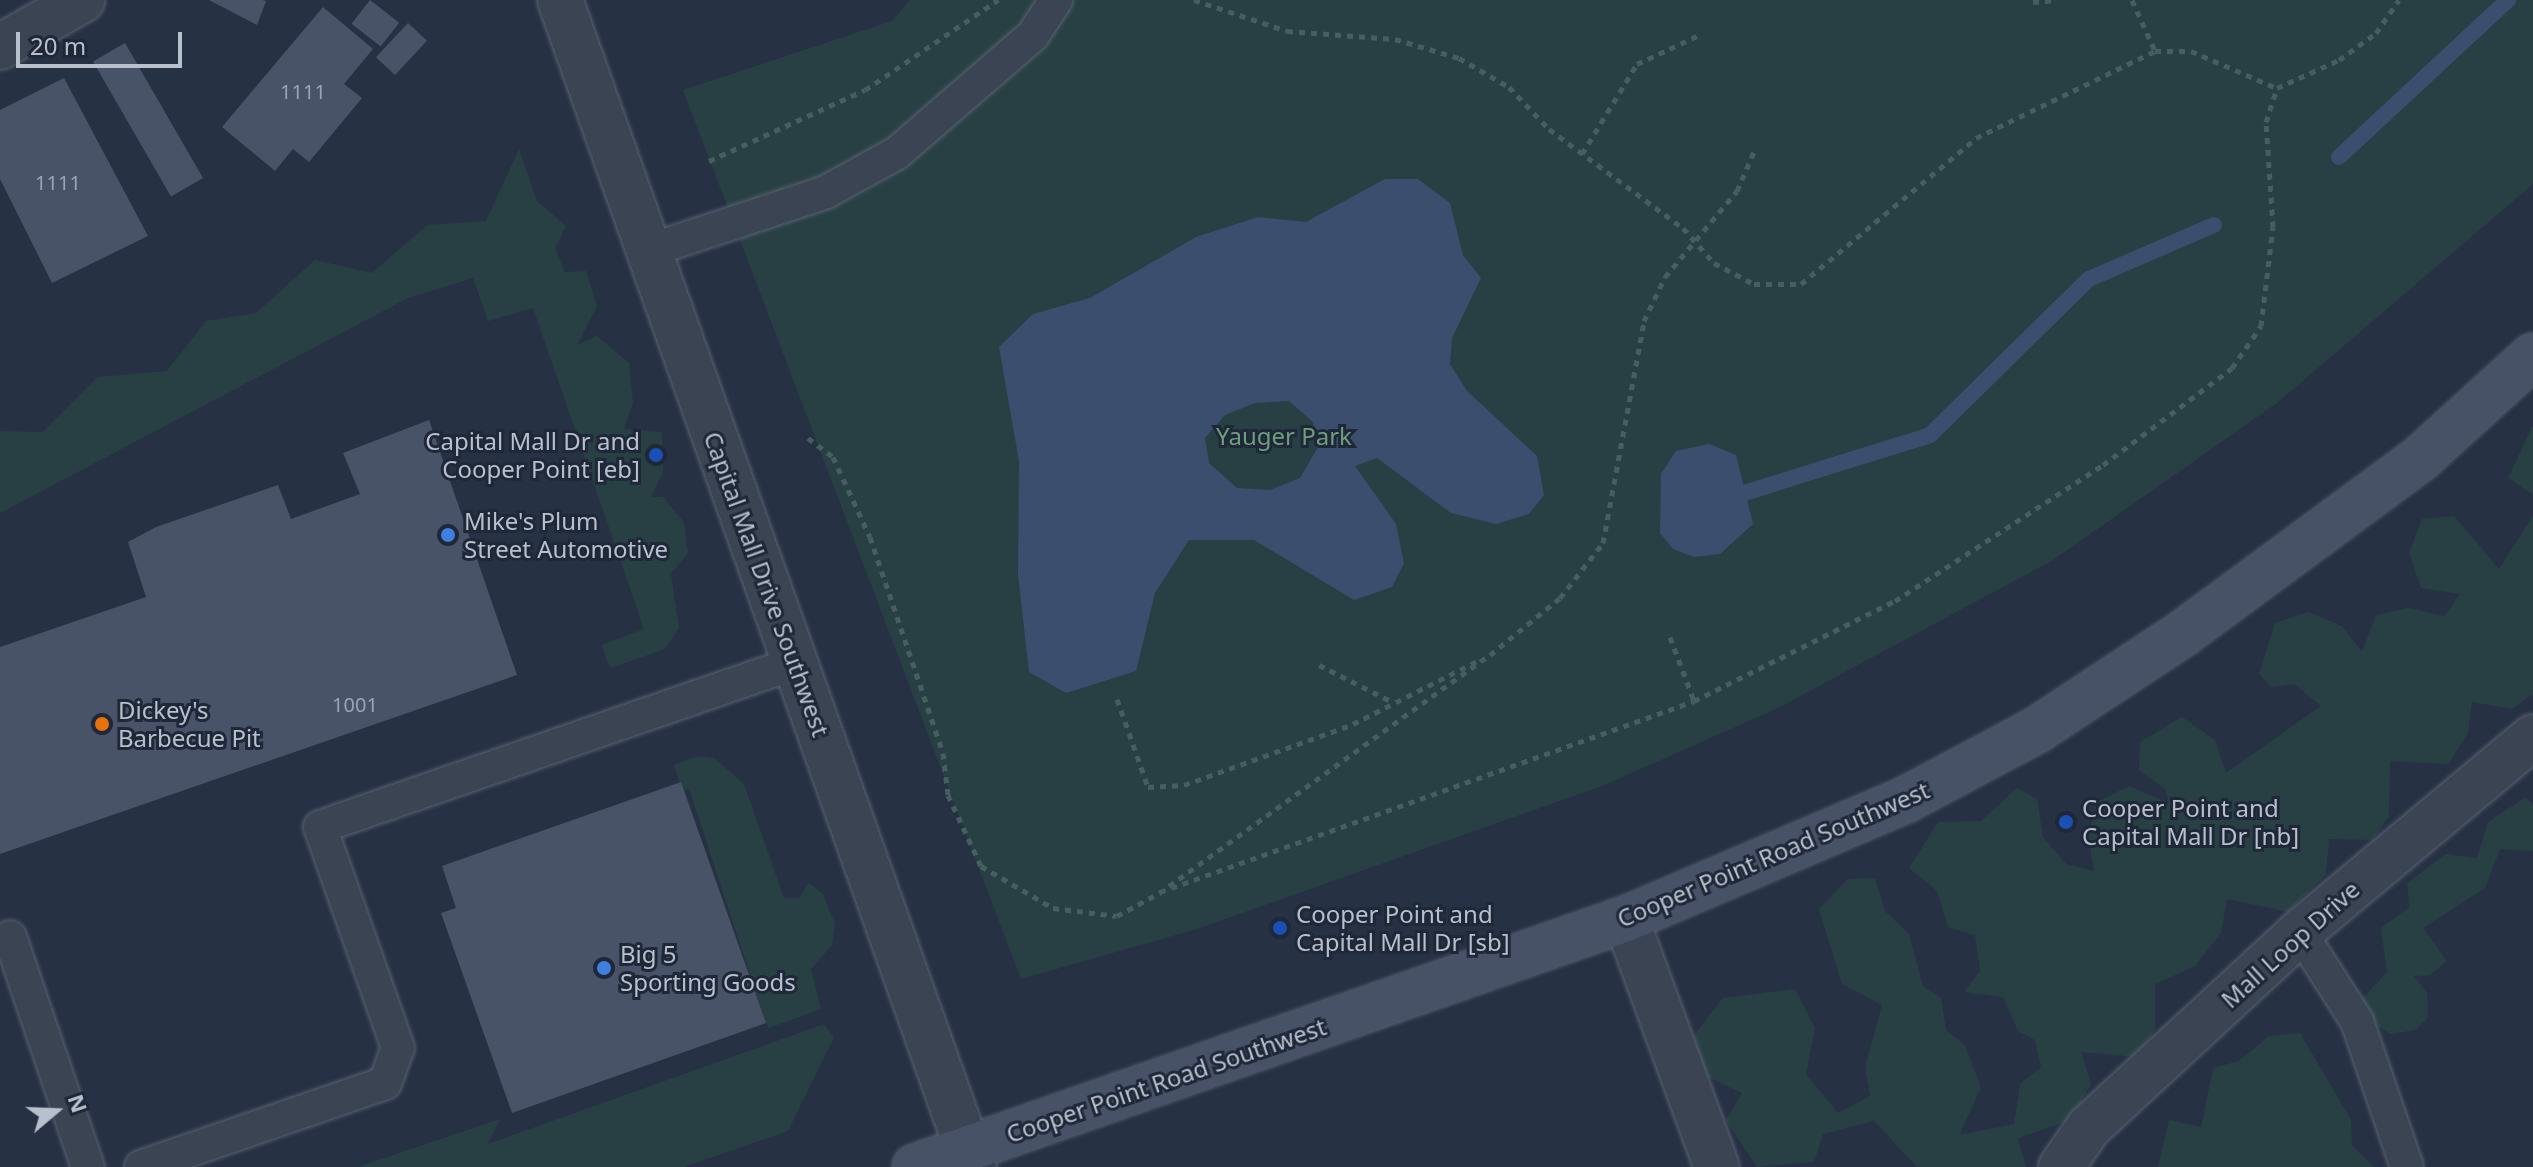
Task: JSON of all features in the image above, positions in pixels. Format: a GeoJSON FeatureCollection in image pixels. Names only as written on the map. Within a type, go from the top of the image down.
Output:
{"type":"FeatureCollection","features":[{"type":"Feature","properties":{"kind":"main road","name":"Cooper Point Road Southwest"},"geometry":{"type":"LineString","coordinates":[[915,1167],[971,1158],[1626,919],[1891,806],[2035,731],[2185,632],[2422,457],[2533,356]]}},
{"type":"Feature","properties":{"kind":"street"},"geometry":{"type":"LineString","coordinates":[[0,47],[82,0]]}},
{"type":"Feature","properties":{"kind":"street","name":"Capital Mall Drive Southwest"},"geometry":{"type":"LineString","coordinates":[[560,0],[971,1158]]}},
{"type":"Feature","properties":{"kind":"street","name":"Mall Loop Drive"},"geometry":{"type":"LineString","coordinates":[[2061,1167],[2089,1127],[2300,932],[2533,737]]}},
{"type":"Feature","properties":{"kind":"street"},"geometry":{"type":"LineString","coordinates":[[1626,919],[1717,1167]]}},
{"type":"Feature","properties":{"kind":"lane"},"geometry":{"type":"LineString","coordinates":[[648,251],[826,192],[897,153],[1033,35],[1056,0]]}},
{"type":"Feature","properties":{"kind":"lane"},"geometry":{"type":"LineString","coordinates":[[141,1167],[385,1083],[398,1048],[320,827],[795,663]]}},
{"type":"Feature","properties":{"kind":"lane"},"geometry":{"type":"LineString","coordinates":[[2300,932],[2357,1021],[2407,1167]]}},
{"type":"Feature","properties":{"kind":"lane"},"geometry":{"type":"LineString","coordinates":[[10,937],[88,1167]]}},
{"type":"Feature","properties":{"kind":"path"},"geometry":{"type":"LineString","coordinates":[[709,161],[865,90],[998,0]]}},
{"type":"Feature","properties":{"kind":"path"},"geometry":{"type":"LineString","coordinates":[[1194,0],[1287,31],[1395,39],[1459,58],[1509,87],[1582,154],[1696,243],[1714,263],[1754,284],[1801,284],[1976,138],[2155,51],[2191,51],[2277,88],[2339,60],[2376,33],[2399,0]]}},
{"type":"Feature","properties":{"kind":"path"},"geometry":{"type":"LineString","coordinates":[[2033,2],[2057,0]]}},
{"type":"Feature","properties":{"kind":"path"},"geometry":{"type":"LineString","coordinates":[[2132,0],[2155,51]]}},
{"type":"Feature","properties":{"kind":"path"},"geometry":{"type":"LineString","coordinates":[[1582,154],[1637,64],[1699,35]]}},
{"type":"Feature","properties":{"kind":"path"},"geometry":{"type":"LineString","coordinates":[[1160,892],[1694,701],[1895,601],[2103,465],[2232,368],[2261,326],[2271,278],[2266,122],[2277,88]]}},
{"type":"Feature","properties":{"kind":"path"},"geometry":{"type":"LineString","coordinates":[[808,438],[833,457],[870,537],[943,753],[948,795],[981,866],[1053,908],[1117,916],[1160,892],[1489,655],[1560,598],[1603,543],[1644,321],[1665,277],[1737,191],[1756,147]]}},
{"type":"Feature","properties":{"kind":"path"},"geometry":{"type":"LineString","coordinates":[[1670,637],[1694,701]]}},
{"type":"Feature","properties":{"kind":"path"},"geometry":{"type":"LineString","coordinates":[[1117,699],[1148,787],[1184,785],[1394,703],[1489,655]]}},
{"type":"Feature","properties":{"kind":"path"},"geometry":{"type":"LineString","coordinates":[[1319,665],[1394,703]]}},
{"type":"Feature","properties":{"kind":"green space","name":"Yauger Park"},"geometry":{"type":"Polygon","coordinates":[[[910,0],[2533,0],[2533,184],[2277,403],[2053,560],[1778,708],[1602,786],[1197,929],[1021,979],[683,90],[892,21],[910,0]]]}},
{"type":"Feature","properties":{"kind":"green space"},"geometry":{"type":"Polygon","coordinates":[[[519,149],[537,201],[566,226],[555,248],[565,272],[586,271],[597,306],[577,345],[597,336],[629,363],[633,403],[624,429],[662,432],[663,472],[651,497],[663,497],[684,522],[688,553],[671,574],[679,628],[665,649],[611,668],[607,662],[602,645],[644,629],[533,308],[488,321],[473,278],[408,298],[0,513],[0,431],[43,432],[98,377],[167,371],[206,321],[256,313],[315,260],[372,273],[427,225],[486,221],[519,149]]]}},
{"type":"Feature","properties":{"kind":"green space"},"geometry":{"type":"Polygon","coordinates":[[[2533,427],[2533,495],[2508,478],[2533,427]]]}},
{"type":"Feature","properties":{"kind":"green space"},"geometry":{"type":"Polygon","coordinates":[[[2454,516],[2499,569],[2533,516],[2533,694],[2512,709],[2472,702],[2468,733],[2448,764],[2390,761],[2389,816],[2373,840],[2329,839],[2326,874],[2288,912],[2227,899],[2221,933],[2195,966],[2155,984],[2155,1029],[2139,1057],[2081,1052],[2091,1084],[2071,1120],[2018,1138],[2026,1167],[1917,1167],[1874,1121],[1823,1134],[1814,1162],[1757,1167],[1726,1120],[1742,1093],[1704,1075],[1687,1044],[1723,998],[1795,989],[1815,1028],[1806,1074],[1838,1113],[1870,1096],[1865,1067],[1882,1005],[1842,984],[1819,909],[1848,879],[1875,878],[1885,911],[1909,934],[1923,986],[1941,998],[1946,1030],[1965,1045],[1981,1088],[1959,1135],[2014,1124],[2020,1084],[2041,1067],[2035,1040],[2018,1031],[2003,997],[1964,992],[1980,971],[1975,935],[1948,927],[1937,891],[1909,868],[1938,822],[1981,821],[2017,788],[2037,799],[2043,837],[2066,864],[2094,871],[2088,836],[2097,802],[2129,786],[2169,803],[2165,789],[2139,770],[2140,742],[2182,717],[2215,740],[2226,773],[2321,706],[2294,684],[2271,687],[2259,674],[2275,623],[2308,612],[2342,626],[2362,652],[2376,615],[2409,608],[2444,616],[2460,594],[2421,588],[2409,553],[2422,519],[2454,516]]]}},
{"type":"Feature","properties":{"kind":"green space"},"geometry":{"type":"Polygon","coordinates":[[[698,756],[714,758],[744,784],[784,898],[799,898],[809,883],[823,894],[835,924],[832,945],[811,969],[821,1009],[769,1028],[766,1023],[689,789],[682,790],[674,765],[698,756]]]}},
{"type":"Feature","properties":{"kind":"green space"},"geometry":{"type":"Polygon","coordinates":[[[2526,797],[2533,805],[2533,851],[2500,849],[2485,888],[2423,928],[2447,961],[2430,975],[2414,976],[2427,993],[2428,1017],[2416,1030],[2391,1034],[2371,1022],[2362,999],[2387,972],[2381,928],[2409,907],[2407,883],[2446,854],[2477,858],[2488,822],[2526,797]]]}},
{"type":"Feature","properties":{"kind":"green space"},"geometry":{"type":"Polygon","coordinates":[[[824,1024],[834,1037],[788,1131],[684,1167],[358,1167],[500,1119],[488,1144],[824,1024]]]}},
{"type":"Feature","properties":{"kind":"green space"},"geometry":{"type":"Polygon","coordinates":[[[2300,1033],[2351,1120],[2352,1146],[2374,1167],[2158,1167],[2169,1120],[2201,1127],[2213,1068],[2239,1061],[2269,1036],[2300,1033]]]}},
{"type":"Feature","properties":{"kind":"water"},"geometry":{"type":"Polygon","coordinates":[[[1385,179],[1418,179],[1450,203],[1463,255],[1481,278],[1452,338],[1450,364],[1467,391],[1537,456],[1544,495],[1529,514],[1496,524],[1451,513],[1377,458],[1355,466],[1396,524],[1404,563],[1392,587],[1354,600],[1254,540],[1189,540],[1155,593],[1136,671],[1066,693],[1029,672],[1018,574],[1019,461],[999,347],[1033,314],[1090,298],[1196,237],[1258,217],[1306,222],[1385,179]],[[1289,401],[1255,403],[1225,415],[1205,438],[1209,463],[1237,488],[1270,490],[1300,478],[1317,449],[1313,422],[1289,401]]]}},
{"type":"Feature","properties":{"kind":"water"},"geometry":{"type":"Polygon","coordinates":[[[1709,444],[1736,455],[1753,524],[1720,554],[1694,557],[1673,549],[1660,533],[1661,474],[1676,451],[1709,444]]]}},
{"type":"Feature","properties":{"kind":"building"},"geometry":{"type":"Polygon","coordinates":[[[209,0],[263,0],[266,1],[257,25],[209,0]]]}},
{"type":"Feature","properties":{"kind":"building"},"geometry":{"type":"Polygon","coordinates":[[[370,0],[399,23],[381,46],[352,24],[370,0]]]}},
{"type":"Feature","properties":{"kind":"building"},"geometry":{"type":"Polygon","coordinates":[[[323,7],[373,49],[344,84],[362,98],[309,162],[293,149],[275,171],[222,127],[323,7]]]}},
{"type":"Feature","properties":{"kind":"building"},"geometry":{"type":"Polygon","coordinates":[[[408,23],[427,41],[395,75],[376,57],[408,23]]]}},
{"type":"Feature","properties":{"kind":"building"},"geometry":{"type":"Polygon","coordinates":[[[125,43],[203,178],[171,197],[93,62],[125,43]]]}},
{"type":"Feature","properties":{"kind":"building"},"geometry":{"type":"Polygon","coordinates":[[[64,78],[148,236],[52,283],[0,179],[0,110],[64,78]]]}},
{"type":"Feature","properties":{"kind":"building"},"geometry":{"type":"Polygon","coordinates":[[[429,420],[517,675],[0,854],[0,647],[146,597],[128,542],[156,527],[278,485],[291,519],[360,494],[343,453],[429,420]]]}},
{"type":"Feature","properties":{"kind":"building","name":"Big 5 Sporting Goods"},"geometry":{"type":"Polygon","coordinates":[[[681,782],[766,1023],[512,1113],[441,913],[456,908],[442,866],[681,782]]]}},
{"type":"Feature","properties":{"kind":"waterway"},"geometry":{"type":"LineString","coordinates":[[2339,157],[2508,0]]}},
{"type":"Feature","properties":{"kind":"waterway"},"geometry":{"type":"LineString","coordinates":[[1725,499],[1930,435],[2089,279],[2214,225]]}},
{"type":"Feature","properties":{"kind":"place","name":"Capital Mall Dr and Cooper Point [eb]"},"geometry":{"type":"Point","coordinates":[656,455]}},
{"type":"Feature","properties":{"kind":"place","name":"Mike's Plum Street Automotive"},"geometry":{"type":"Point","coordinates":[448,535]}},
{"type":"Feature","properties":{"kind":"place","name":"Dickey's Barbecue Pit"},"geometry":{"type":"Point","coordinates":[102,724]}},
{"type":"Feature","properties":{"kind":"place","name":"Cooper Point and Capital Mall Dr [nb]"},"geometry":{"type":"Point","coordinates":[2066,822]}},
{"type":"Feature","properties":{"kind":"place","name":"Cooper Point and Capital Mall Dr [sb]"},"geometry":{"type":"Point","coordinates":[1280,928]}},
{"type":"Feature","properties":{"kind":"place","name":"Big 5 Sporting Goods"},"geometry":{"type":"Point","coordinates":[604,968]}}]}
